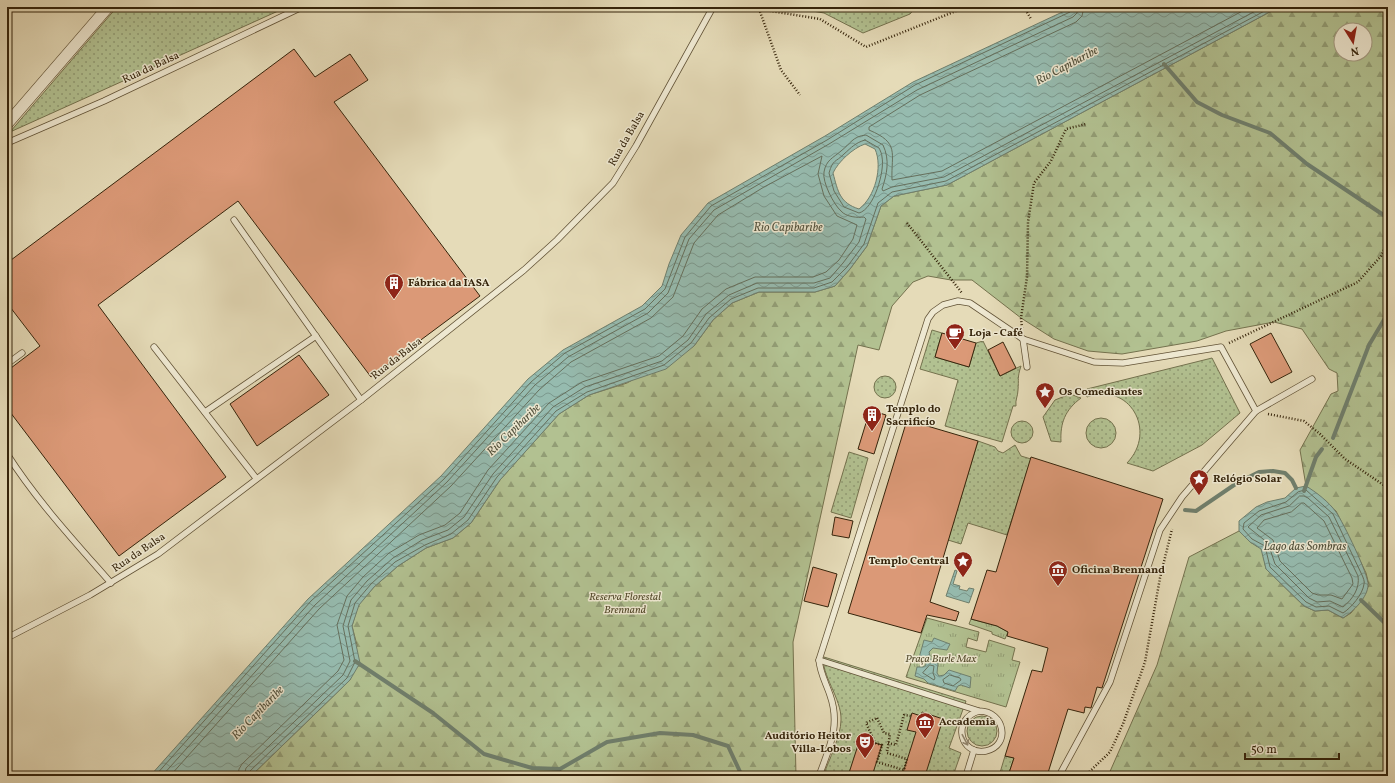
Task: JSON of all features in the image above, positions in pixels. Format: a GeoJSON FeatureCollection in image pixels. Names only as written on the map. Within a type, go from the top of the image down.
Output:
{"type":"FeatureCollection","features":[{"type":"Feature","properties":{"kind":"street"},"geometry":{"type":"LineString","coordinates":[[7,124],[108,7]]}},
{"type":"Feature","properties":{"kind":"lane","name":"Rua da Balsa"},"geometry":{"type":"LineString","coordinates":[[7,143],[118,94],[302,7]]}},
{"type":"Feature","properties":{"kind":"lane","name":"Rua da Balsa"},"geometry":{"type":"LineString","coordinates":[[7,638],[111,583],[158,554],[256,478],[361,400],[524,270],[585,213],[613,183],[636,146],[713,7]]}},
{"type":"Feature","properties":{"kind":"lane"},"geometry":{"type":"LineString","coordinates":[[234,220],[361,400]]}},
{"type":"Feature","properties":{"kind":"lane"},"geometry":{"type":"LineString","coordinates":[[819,776],[835,728],[833,707],[818,660],[928,319],[932,312],[943,305],[958,301],[970,302],[1023,339],[1094,362],[1123,363],[1221,347],[1256,411]]}},
{"type":"Feature","properties":{"kind":"lane"},"geometry":{"type":"LineString","coordinates":[[205,412],[316,336]]}},
{"type":"Feature","properties":{"kind":"lane"},"geometry":{"type":"LineString","coordinates":[[1023,339],[1027,367]]}},
{"type":"Feature","properties":{"kind":"lane"},"geometry":{"type":"LineString","coordinates":[[154,347],[256,478]]}},
{"type":"Feature","properties":{"kind":"lane"},"geometry":{"type":"LineString","coordinates":[[7,364],[22,354]]}},
{"type":"Feature","properties":{"kind":"lane"},"geometry":{"type":"LineString","coordinates":[[1059,776],[1110,682],[1160,530],[1236,432],[1256,411],[1312,379]]}},
{"type":"Feature","properties":{"kind":"lane"},"geometry":{"type":"LineString","coordinates":[[7,454],[20,474],[61,526],[111,583]]}},
{"type":"Feature","properties":{"kind":"lane"},"geometry":{"type":"LineString","coordinates":[[818,660],[979,712],[992,714],[1000,724],[1002,730],[998,743],[994,748],[988,751],[974,750],[965,743],[962,738],[962,726],[968,716],[979,712]]}},
{"type":"Feature","properties":{"kind":"lane"},"geometry":{"type":"LineString","coordinates":[[966,776],[974,750]]}},
{"type":"Feature","properties":{"kind":"path"},"geometry":{"type":"LineString","coordinates":[[746,7],[820,19],[866,47],[966,7]]}},
{"type":"Feature","properties":{"kind":"path"},"geometry":{"type":"LineString","coordinates":[[1024,7],[1031,19]]}},
{"type":"Feature","properties":{"kind":"path"},"geometry":{"type":"LineString","coordinates":[[758,9],[782,70],[800,94]]}},
{"type":"Feature","properties":{"kind":"path"},"geometry":{"type":"LineString","coordinates":[[1023,339],[1021,318],[1027,277],[1028,222],[1034,183],[1051,161],[1066,129],[1086,124]]}},
{"type":"Feature","properties":{"kind":"path"},"geometry":{"type":"LineString","coordinates":[[907,223],[970,302]]}},
{"type":"Feature","properties":{"kind":"path"},"geometry":{"type":"LineString","coordinates":[[1221,347],[1358,282],[1381,256],[1388,241]]}},
{"type":"Feature","properties":{"kind":"path"},"geometry":{"type":"LineString","coordinates":[[1256,411],[1304,421],[1320,434],[1345,459],[1388,488]]}},
{"type":"Feature","properties":{"kind":"path"},"geometry":{"type":"LineString","coordinates":[[1085,776],[1110,752],[1123,724],[1145,662],[1160,578],[1169,546],[1174,510]]}},
{"type":"Feature","properties":{"kind":"path"},"geometry":{"type":"LineString","coordinates":[[888,743],[896,745],[904,714],[911,716]]}},
{"type":"Feature","properties":{"kind":"path"},"geometry":{"type":"LineString","coordinates":[[877,718],[884,733],[890,734],[888,743],[887,753],[907,759],[904,770],[877,762],[882,746],[875,743],[866,723],[877,718]]}},
{"type":"Feature","properties":{"kind":"green space"},"geometry":{"type":"Polygon","coordinates":[[[117,7],[287,7],[10,132],[117,7]]]}},
{"type":"Feature","properties":{"kind":"green space"},"geometry":{"type":"Polygon","coordinates":[[[789,7],[916,7],[910,14],[863,33],[824,13],[789,7]]]}},
{"type":"Feature","properties":{"kind":"green space","name":"Reserva Florestal Brennand"},"geometry":{"type":"Polygon","coordinates":[[[1279,7],[1388,7],[1388,776],[1108,776],[1157,665],[1189,557],[1239,531],[1250,542],[1262,549],[1266,569],[1304,606],[1315,611],[1328,610],[1343,618],[1351,613],[1361,600],[1369,585],[1366,573],[1336,511],[1306,486],[1300,450],[1331,394],[1338,391],[1337,373],[1329,369],[1302,329],[1274,322],[1226,331],[1197,341],[1122,354],[1088,351],[1054,339],[1021,318],[972,280],[951,280],[928,276],[913,282],[892,306],[879,350],[858,345],[793,642],[796,776],[251,776],[350,680],[357,645],[352,626],[358,605],[374,587],[398,566],[426,548],[453,538],[471,523],[500,480],[559,414],[589,395],[627,383],[694,346],[713,320],[732,303],[759,292],[815,292],[835,286],[867,246],[881,206],[894,196],[947,185],[1279,7]]]}},
{"type":"Feature","properties":{"kind":"green space"},"geometry":{"type":"Polygon","coordinates":[[[932,330],[942,333],[935,357],[969,367],[976,343],[983,341],[1000,376],[1021,366],[1016,406],[1013,406],[1002,442],[945,426],[958,380],[920,369],[932,330]]]}},
{"type":"Feature","properties":{"kind":"green space"},"geometry":{"type":"Polygon","coordinates":[[[1212,358],[1240,413],[1202,445],[1153,471],[1127,463],[1136,450],[1140,437],[1139,424],[1134,412],[1126,402],[1115,396],[1102,394],[1087,397],[1087,389],[1212,358]]]}},
{"type":"Feature","properties":{"kind":"green space"},"geometry":{"type":"Polygon","coordinates":[[[885,376],[893,379],[896,387],[893,395],[885,398],[877,395],[874,387],[877,379],[885,376]]]}},
{"type":"Feature","properties":{"kind":"green space"},"geometry":{"type":"Polygon","coordinates":[[[1070,394],[1081,398],[1067,412],[1061,429],[1061,442],[1051,441],[1043,417],[1055,400],[1070,394]]]}},
{"type":"Feature","properties":{"kind":"green space"},"geometry":{"type":"Polygon","coordinates":[[[1101,418],[1112,422],[1116,433],[1112,444],[1101,448],[1090,444],[1086,433],[1090,422],[1101,418]]]}},
{"type":"Feature","properties":{"kind":"green space"},"geometry":{"type":"Polygon","coordinates":[[[1022,421],[1026,422],[1032,428],[1032,436],[1026,442],[1022,443],[1018,442],[1012,436],[1011,432],[1012,428],[1018,422],[1022,421]]]}},
{"type":"Feature","properties":{"kind":"green space"},"geometry":{"type":"Polygon","coordinates":[[[978,441],[995,447],[998,451],[1003,453],[1015,445],[1021,456],[1031,459],[1007,535],[968,523],[961,544],[948,540],[978,441]]]}},
{"type":"Feature","properties":{"kind":"green space"},"geometry":{"type":"Polygon","coordinates":[[[849,452],[868,458],[851,518],[831,512],[849,452]]]}},
{"type":"Feature","properties":{"kind":"green space","name":"Praça Burle Max"},"geometry":{"type":"Polygon","coordinates":[[[927,618],[979,632],[977,641],[968,638],[966,647],[986,652],[989,640],[1015,648],[1012,660],[1020,662],[1006,707],[906,677],[927,618]]]}},
{"type":"Feature","properties":{"kind":"green space"},"geometry":{"type":"Polygon","coordinates":[[[971,619],[997,626],[1008,632],[1005,639],[992,634],[992,632],[969,624],[971,619]]]}},
{"type":"Feature","properties":{"kind":"green space"},"geometry":{"type":"Polygon","coordinates":[[[824,657],[966,701],[949,748],[961,753],[953,776],[823,776],[837,741],[841,720],[838,704],[825,671],[824,657]]]}},
{"type":"Feature","properties":{"kind":"green space"},"geometry":{"type":"Polygon","coordinates":[[[982,716],[993,720],[997,731],[993,742],[982,746],[971,742],[967,731],[971,720],[982,716]]]}},
{"type":"Feature","properties":{"kind":"green space"},"geometry":{"type":"Polygon","coordinates":[[[1005,756],[1014,758],[1008,776],[999,776],[1005,756]]]}},
{"type":"Feature","properties":{"kind":"water","name":"Rio Capibaribe"},"geometry":{"type":"Polygon","coordinates":[[[1073,7],[1279,7],[947,185],[894,196],[881,206],[867,246],[835,286],[815,292],[759,292],[732,303],[713,320],[694,346],[666,369],[589,395],[559,414],[500,480],[471,523],[453,538],[426,548],[398,566],[374,587],[359,605],[352,626],[360,663],[350,680],[251,776],[150,776],[308,599],[441,476],[528,379],[563,350],[642,306],[662,286],[681,235],[708,203],[825,136],[913,82],[1073,7]],[[865,144],[860,146],[838,164],[833,173],[836,186],[841,196],[848,204],[859,209],[865,204],[876,181],[878,164],[875,149],[865,144]]]}},
{"type":"Feature","properties":{"kind":"water","name":"Lago das Sombras"},"geometry":{"type":"Polygon","coordinates":[[[1306,486],[1314,491],[1336,512],[1355,548],[1367,579],[1367,590],[1363,599],[1343,618],[1328,610],[1315,611],[1304,606],[1266,569],[1261,549],[1250,542],[1239,531],[1239,521],[1256,507],[1267,502],[1285,498],[1296,488],[1306,486]]]}},
{"type":"Feature","properties":{"kind":"water"},"geometry":{"type":"Polygon","coordinates":[[[955,570],[957,571],[953,584],[960,586],[959,589],[967,591],[969,588],[974,589],[969,603],[946,596],[955,570]]]}},
{"type":"Feature","properties":{"kind":"water"},"geometry":{"type":"Polygon","coordinates":[[[934,638],[950,644],[947,650],[933,648],[929,652],[931,660],[938,663],[937,673],[939,676],[944,675],[949,670],[971,677],[970,688],[961,685],[958,686],[955,691],[928,683],[924,679],[915,676],[917,667],[923,667],[926,665],[925,662],[919,658],[924,640],[932,642],[934,638]]]}},
{"type":"Feature","properties":{"kind":"building","name":"Fábrica da IASA"},"geometry":{"type":"Polygon","coordinates":[[[294,49],[315,77],[350,54],[368,80],[334,102],[480,296],[371,377],[238,201],[98,305],[226,477],[119,556],[7,408],[7,371],[40,346],[7,303],[7,263],[294,49]]]}},
{"type":"Feature","properties":{"kind":"building","name":"Loja - Café"},"geometry":{"type":"Polygon","coordinates":[[[942,333],[976,343],[969,367],[935,357],[942,333]]]}},
{"type":"Feature","properties":{"kind":"building"},"geometry":{"type":"Polygon","coordinates":[[[1271,333],[1292,372],[1271,383],[1250,344],[1271,333]]]}},
{"type":"Feature","properties":{"kind":"building"},"geometry":{"type":"Polygon","coordinates":[[[1003,342],[1016,368],[1000,376],[988,350],[1003,342]]]}},
{"type":"Feature","properties":{"kind":"building"},"geometry":{"type":"Polygon","coordinates":[[[299,355],[329,395],[257,446],[230,404],[299,355]]]}},
{"type":"Feature","properties":{"kind":"building","name":"Templo do Sacrificío"},"geometry":{"type":"Polygon","coordinates":[[[870,410],[886,415],[874,454],[858,449],[870,410]]]}},
{"type":"Feature","properties":{"kind":"building"},"geometry":{"type":"Polygon","coordinates":[[[907,420],[978,441],[930,602],[959,612],[956,621],[927,615],[921,633],[848,613],[907,420]]]}},
{"type":"Feature","properties":{"kind":"building","name":"Oficina Brennand"},"geometry":{"type":"Polygon","coordinates":[[[1031,457],[1163,499],[1102,688],[1097,687],[1091,708],[1085,707],[1084,713],[1068,709],[1047,776],[1008,776],[1014,758],[1005,756],[1032,670],[1042,672],[1048,648],[1007,636],[1008,632],[997,626],[971,619],[987,570],[996,572],[1031,457]]]}},
{"type":"Feature","properties":{"kind":"building"},"geometry":{"type":"Polygon","coordinates":[[[835,517],[853,521],[849,538],[832,535],[835,517]]]}},
{"type":"Feature","properties":{"kind":"building"},"geometry":{"type":"Polygon","coordinates":[[[813,567],[837,574],[828,607],[804,601],[813,567]]]}},
{"type":"Feature","properties":{"kind":"building","name":"Accademia"},"geometry":{"type":"Polygon","coordinates":[[[922,712],[943,719],[925,776],[902,776],[916,732],[907,730],[912,713],[921,716],[922,712]]]}},
{"type":"Feature","properties":{"kind":"building","name":"Auditório Heitor Villa-Lobos"},"geometry":{"type":"Polygon","coordinates":[[[860,739],[882,745],[872,776],[848,776],[860,739]]]}},
{"type":"Feature","properties":{"kind":"waterway"},"geometry":{"type":"LineString","coordinates":[[1164,64],[1197,102],[1222,115],[1270,133],[1307,164],[1388,218]]}},
{"type":"Feature","properties":{"kind":"waterway"},"geometry":{"type":"LineString","coordinates":[[1333,438],[1369,345],[1388,313]]}},
{"type":"Feature","properties":{"kind":"waterway"},"geometry":{"type":"LineString","coordinates":[[1304,491],[1316,457],[1322,449]]}},
{"type":"Feature","properties":{"kind":"waterway"},"geometry":{"type":"LineString","coordinates":[[1185,510],[1196,511],[1237,483],[1259,472],[1273,471],[1285,473],[1292,480],[1296,488]]}},
{"type":"Feature","properties":{"kind":"waterway"},"geometry":{"type":"LineString","coordinates":[[1361,600],[1388,626]]}},
{"type":"Feature","properties":{"kind":"waterway"},"geometry":{"type":"LineString","coordinates":[[355,661],[433,713],[484,754],[532,768],[560,769],[607,742],[660,733],[693,735],[728,746],[742,776]]}},
{"type":"Feature","properties":{"kind":"place","name":"Fábrica da IASA"},"geometry":{"type":"Point","coordinates":[394,300]}},
{"type":"Feature","properties":{"kind":"place","name":"Loja - Café"},"geometry":{"type":"Point","coordinates":[955,350]}},
{"type":"Feature","properties":{"kind":"place","name":"Os Comediantes"},"geometry":{"type":"Point","coordinates":[1045,409]}},
{"type":"Feature","properties":{"kind":"place","name":"Templo do Sacrificío"},"geometry":{"type":"Point","coordinates":[872,432]}},
{"type":"Feature","properties":{"kind":"place","name":"Relógio Solar"},"geometry":{"type":"Point","coordinates":[1199,496]}},
{"type":"Feature","properties":{"kind":"place","name":"Templo Central"},"geometry":{"type":"Point","coordinates":[963,578]}},
{"type":"Feature","properties":{"kind":"place","name":"Oficina Brennand"},"geometry":{"type":"Point","coordinates":[1058,587]}},
{"type":"Feature","properties":{"kind":"place","name":"Accademia"},"geometry":{"type":"Point","coordinates":[925,739]}},
{"type":"Feature","properties":{"kind":"place","name":"Auditório Heitor Villa-Lobos"},"geometry":{"type":"Point","coordinates":[865,759]}}]}
